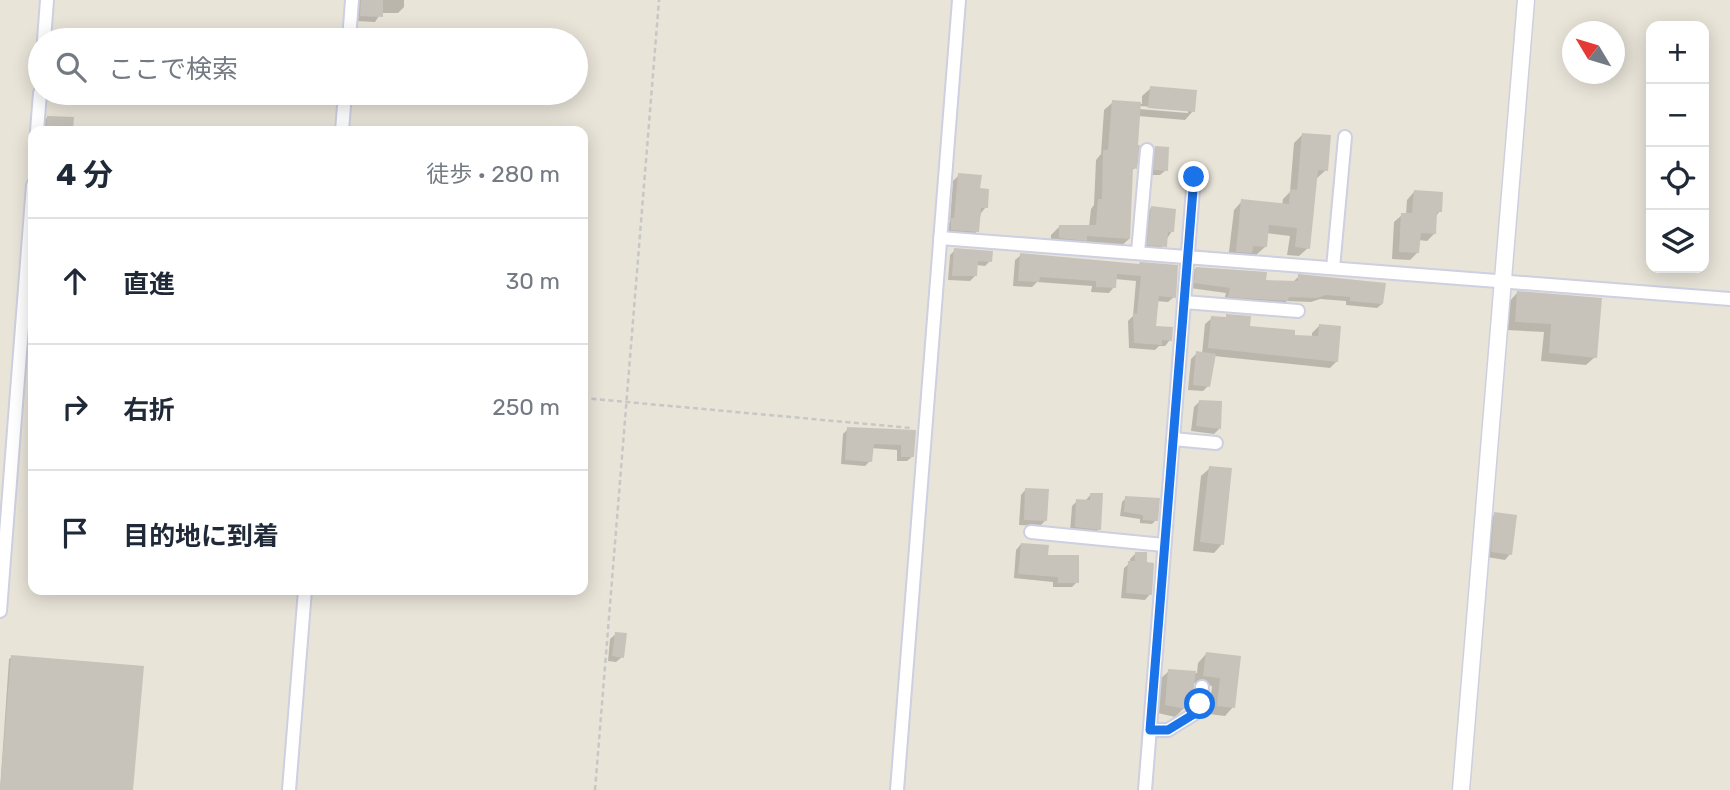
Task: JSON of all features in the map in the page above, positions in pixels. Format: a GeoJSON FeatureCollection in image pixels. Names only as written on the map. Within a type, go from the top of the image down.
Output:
{"type":"FeatureCollection","features":[{"type":"Feature","properties":{"kind":"street"},"geometry":{"type":"LineString","coordinates":[[45,28],[47,0]]}},
{"type":"Feature","properties":{"kind":"street"},"geometry":{"type":"LineString","coordinates":[[350,28],[352,0]]}},
{"type":"Feature","properties":{"kind":"street"},"geometry":{"type":"LineString","coordinates":[[897,790],[959,0]]}},
{"type":"Feature","properties":{"kind":"street"},"geometry":{"type":"LineString","coordinates":[[1461,790],[1526,0]]}},
{"type":"Feature","properties":{"kind":"street"},"geometry":{"type":"LineString","coordinates":[[37,126],[39,105]]}},
{"type":"Feature","properties":{"kind":"street"},"geometry":{"type":"LineString","coordinates":[[342,126],[344,105]]}},
{"type":"Feature","properties":{"kind":"street"},"geometry":{"type":"LineString","coordinates":[[1333,268],[1345,137]]}},
{"type":"Feature","properties":{"kind":"street"},"geometry":{"type":"LineString","coordinates":[[1138,252],[1147,150]]}},
{"type":"Feature","properties":{"kind":"street"},"geometry":{"type":"LineString","coordinates":[[1145,790],[1194,177]]}},
{"type":"Feature","properties":{"kind":"street"},"geometry":{"type":"LineString","coordinates":[[940,238],[1730,299]]}},
{"type":"Feature","properties":{"kind":"street"},"geometry":{"type":"LineString","coordinates":[[0,611],[28,250]]}},
{"type":"Feature","properties":{"kind":"street"},"geometry":{"type":"LineString","coordinates":[[1184,302],[1298,311]]}},
{"type":"Feature","properties":{"kind":"street"},"geometry":{"type":"LineString","coordinates":[[1173,439],[1216,443]]}},
{"type":"Feature","properties":{"kind":"street"},"geometry":{"type":"LineString","coordinates":[[1031,532],[1164,545]]}},
{"type":"Feature","properties":{"kind":"street"},"geometry":{"type":"LineString","coordinates":[[289,790],[305,595]]}},
{"type":"Feature","properties":{"kind":"street"},"geometry":{"type":"LineString","coordinates":[[1150,730],[1168,730],[1194,714],[1200,704],[1202,687]]}},
{"type":"Feature","properties":{"kind":"path"},"geometry":{"type":"LineString","coordinates":[[595,790],[659,0]]}},
{"type":"Feature","properties":{"kind":"path"},"geometry":{"type":"LineString","coordinates":[[588,398],[924,429]]}},
{"type":"Feature","properties":{"kind":"building"},"geometry":{"type":"Polygon","coordinates":[[[361,0],[383,0],[383,17],[360,16],[361,0]]]}},
{"type":"Feature","properties":{"kind":"building"},"geometry":{"type":"Polygon","coordinates":[[[1150,86],[1197,90],[1195,112],[1148,108],[1150,86]]]}},
{"type":"Feature","properties":{"kind":"building"},"geometry":{"type":"Polygon","coordinates":[[[1112,100],[1141,102],[1140,145],[1137,169],[1133,168],[1130,239],[1087,236],[1087,241],[1059,238],[1059,225],[1096,225],[1098,199],[1102,199],[1103,150],[1108,150],[1112,100]]]}},
{"type":"Feature","properties":{"kind":"building"},"geometry":{"type":"Polygon","coordinates":[[[47,116],[74,117],[73,126],[46,126],[47,116]]]}},
{"type":"Feature","properties":{"kind":"building"},"geometry":{"type":"Polygon","coordinates":[[[1302,133],[1331,135],[1328,171],[1318,170],[1310,249],[1295,247],[1297,228],[1269,225],[1267,247],[1253,246],[1252,253],[1236,252],[1241,199],[1289,204],[1290,189],[1297,190],[1302,133]]]}},
{"type":"Feature","properties":{"kind":"building"},"geometry":{"type":"Polygon","coordinates":[[[1155,146],[1169,147],[1168,171],[1154,170],[1155,146]]]}},
{"type":"Feature","properties":{"kind":"building"},"geometry":{"type":"Polygon","coordinates":[[[958,173],[982,175],[980,188],[989,189],[988,208],[981,208],[979,232],[951,230],[958,173]]]}},
{"type":"Feature","properties":{"kind":"building"},"geometry":{"type":"Polygon","coordinates":[[[1414,190],[1443,192],[1442,212],[1437,212],[1436,234],[1421,233],[1419,253],[1399,252],[1401,213],[1412,213],[1414,190]]]}},
{"type":"Feature","properties":{"kind":"building"},"geometry":{"type":"Polygon","coordinates":[[[1151,206],[1176,209],[1174,232],[1168,232],[1167,247],[1147,245],[1151,206]]]}},
{"type":"Feature","properties":{"kind":"building"},"geometry":{"type":"Polygon","coordinates":[[[954,248],[993,251],[992,262],[978,261],[977,276],[952,276],[954,248]]]}},
{"type":"Feature","properties":{"kind":"building"},"geometry":{"type":"Polygon","coordinates":[[[1020,253],[1178,265],[1176,298],[1159,296],[1156,326],[1173,327],[1172,341],[1162,340],[1162,345],[1134,343],[1133,313],[1137,314],[1141,276],[1117,274],[1116,288],[1096,287],[1096,281],[1040,277],[1039,282],[1018,281],[1020,253]]]}},
{"type":"Feature","properties":{"kind":"building"},"geometry":{"type":"Polygon","coordinates":[[[1196,267],[1267,272],[1266,280],[1298,281],[1298,274],[1386,283],[1383,304],[1350,301],[1350,297],[1326,295],[1317,298],[1289,297],[1288,301],[1228,297],[1230,288],[1194,283],[1196,267]]]}},
{"type":"Feature","properties":{"kind":"building"},"geometry":{"type":"Polygon","coordinates":[[[1517,291],[1602,298],[1597,358],[1549,353],[1551,324],[1515,322],[1517,291]]]}},
{"type":"Feature","properties":{"kind":"building"},"geometry":{"type":"Polygon","coordinates":[[[1226,314],[1251,316],[1250,326],[1295,330],[1295,335],[1318,336],[1319,324],[1341,326],[1338,362],[1208,348],[1211,316],[1226,317],[1226,314]]]}},
{"type":"Feature","properties":{"kind":"building"},"geometry":{"type":"Polygon","coordinates":[[[1196,351],[1216,354],[1210,387],[1193,385],[1196,351]]]}},
{"type":"Feature","properties":{"kind":"building"},"geometry":{"type":"Polygon","coordinates":[[[1199,400],[1222,401],[1221,429],[1196,426],[1199,400]]]}},
{"type":"Feature","properties":{"kind":"building"},"geometry":{"type":"Polygon","coordinates":[[[847,427],[916,430],[914,457],[901,457],[901,445],[874,444],[872,462],[845,460],[847,427]]]}},
{"type":"Feature","properties":{"kind":"building"},"geometry":{"type":"Polygon","coordinates":[[[1209,466],[1232,468],[1224,545],[1200,542],[1209,466]]]}},
{"type":"Feature","properties":{"kind":"building"},"geometry":{"type":"Polygon","coordinates":[[[1025,488],[1049,489],[1047,521],[1024,520],[1025,488]]]}},
{"type":"Feature","properties":{"kind":"building"},"geometry":{"type":"Polygon","coordinates":[[[1090,493],[1103,493],[1101,530],[1075,527],[1076,499],[1090,500],[1090,493]]]}},
{"type":"Feature","properties":{"kind":"building"},"geometry":{"type":"Polygon","coordinates":[[[1125,496],[1160,498],[1158,521],[1143,520],[1143,515],[1124,512],[1125,496]]]}},
{"type":"Feature","properties":{"kind":"building"},"geometry":{"type":"Polygon","coordinates":[[[1494,512],[1517,515],[1512,555],[1491,552],[1494,512]]]}},
{"type":"Feature","properties":{"kind":"building"},"geometry":{"type":"Polygon","coordinates":[[[1021,543],[1049,545],[1048,555],[1079,555],[1079,583],[1058,583],[1058,577],[1018,574],[1021,543]]]}},
{"type":"Feature","properties":{"kind":"building"},"geometry":{"type":"Polygon","coordinates":[[[1135,552],[1147,552],[1147,562],[1154,563],[1152,595],[1126,593],[1128,561],[1135,561],[1135,552]]]}},
{"type":"Feature","properties":{"kind":"building"},"geometry":{"type":"Polygon","coordinates":[[[615,632],[627,633],[624,658],[612,656],[615,632]]]}},
{"type":"Feature","properties":{"kind":"building"},"geometry":{"type":"Polygon","coordinates":[[[1206,652],[1241,656],[1235,708],[1217,706],[1220,678],[1203,676],[1206,652]]]}},
{"type":"Feature","properties":{"kind":"building"},"geometry":{"type":"Polygon","coordinates":[[[11,655],[144,666],[133,790],[0,790],[11,655]]]}},
{"type":"Feature","properties":{"kind":"building"},"geometry":{"type":"Polygon","coordinates":[[[1168,669],[1196,671],[1192,701],[1186,709],[1165,705],[1168,669]]]}},
{"type":"Feature","properties":{"kind":"route"},"geometry":{"type":"LineString","coordinates":[[1194,177],[1150,730],[1168,730],[1194,714],[1200,704]]}}]}
